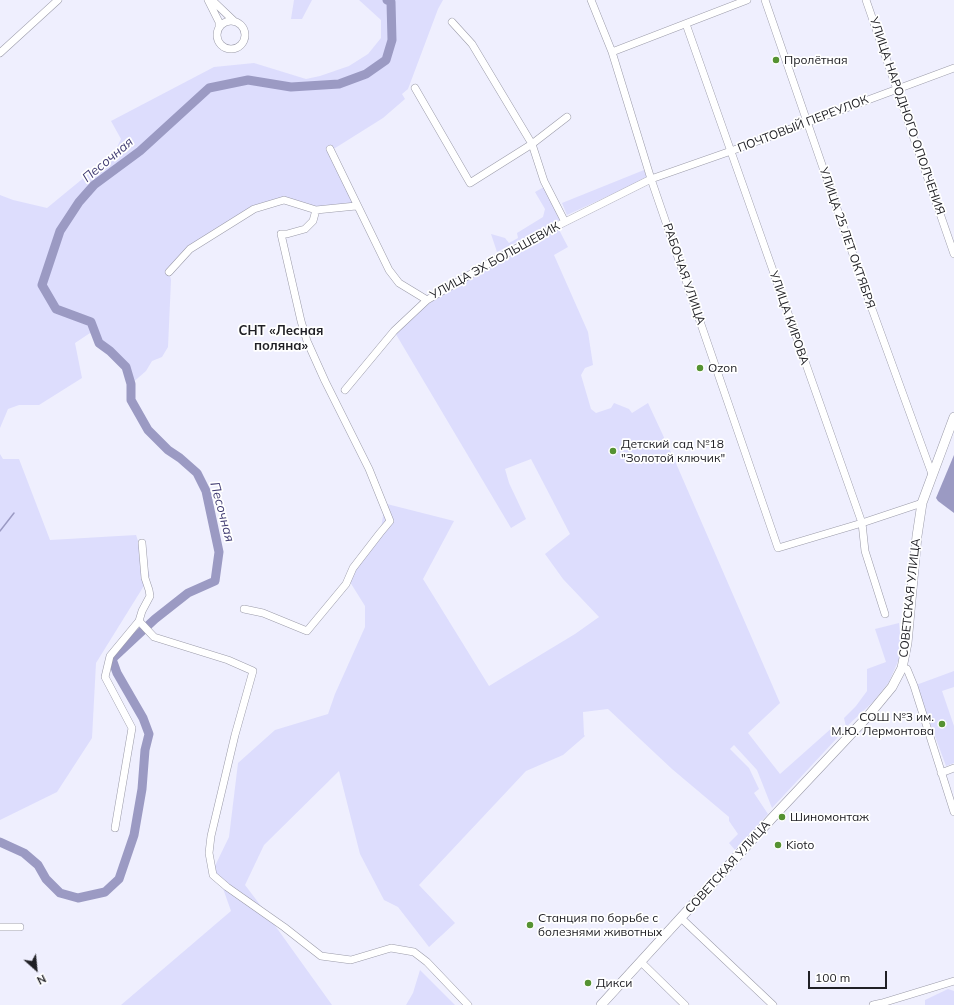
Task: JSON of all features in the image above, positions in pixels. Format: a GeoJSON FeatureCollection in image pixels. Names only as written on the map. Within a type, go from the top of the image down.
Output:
{"type":"FeatureCollection","features":[{"type":"Feature","properties":{"kind":"main road","name":"СОВЕТСКАЯ УЛИЦА"},"geometry":{"type":"LineString","coordinates":[[601,1005],[773,817],[868,716],[892,687],[902,668],[907,643],[917,536],[922,503],[954,417]]}},
{"type":"Feature","properties":{"kind":"street"},"geometry":{"type":"LineString","coordinates":[[0,53],[58,0]]}},
{"type":"Feature","properties":{"kind":"street"},"geometry":{"type":"LineString","coordinates":[[209,0],[213,1],[234,21],[240,24],[244,31],[244,40],[237,47],[228,49],[220,44],[216,36],[219,22],[209,0]]}},
{"type":"Feature","properties":{"kind":"street","name":"РАБОЧАЯ УЛИЦА"},"geometry":{"type":"LineString","coordinates":[[591,0],[612,52],[651,179],[778,548],[862,523]]}},
{"type":"Feature","properties":{"kind":"street"},"geometry":{"type":"LineString","coordinates":[[612,52],[748,0]]}},
{"type":"Feature","properties":{"kind":"street","name":"УЛИЦА 25 ЛЕТ ОКТЯБРЯ"},"geometry":{"type":"LineString","coordinates":[[765,0],[868,298],[932,474]]}},
{"type":"Feature","properties":{"kind":"street","name":"УЛИЦА НАРОДНОГО ОПОЛЧЕНИЯ"},"geometry":{"type":"LineString","coordinates":[[866,0],[954,254]]}},
{"type":"Feature","properties":{"kind":"street"},"geometry":{"type":"LineString","coordinates":[[219,27],[225,22],[234,21]]}},
{"type":"Feature","properties":{"kind":"street"},"geometry":{"type":"LineString","coordinates":[[452,22],[472,44],[532,144],[544,181],[565,222]]}},
{"type":"Feature","properties":{"kind":"street","name":"УЛИЦА КИРОВА"},"geometry":{"type":"LineString","coordinates":[[686,24],[862,523],[865,551],[885,614]]}},
{"type":"Feature","properties":{"kind":"street","name":"ПОЧТОВЫЙ ПЕРЕУЛОК"},"geometry":{"type":"LineString","coordinates":[[651,179],[731,151],[954,68]]}},
{"type":"Feature","properties":{"kind":"street"},"geometry":{"type":"LineString","coordinates":[[415,88],[470,183],[532,144],[567,117]]}},
{"type":"Feature","properties":{"kind":"street"},"geometry":{"type":"LineString","coordinates":[[330,149],[389,270],[399,283],[427,300]]}},
{"type":"Feature","properties":{"kind":"street","name":"УЛИЦА ЭХ БОЛЬШЕВИК"},"geometry":{"type":"LineString","coordinates":[[345,390],[394,331],[427,300],[493,261],[565,222],[651,179]]}},
{"type":"Feature","properties":{"kind":"street"},"geometry":{"type":"LineString","coordinates":[[169,272],[190,249],[254,209],[284,200],[316,210],[356,206]]}},
{"type":"Feature","properties":{"kind":"street"},"geometry":{"type":"LineString","coordinates":[[244,609],[264,613],[307,631],[346,584],[353,568],[390,521],[369,469],[307,341],[301,321],[281,234],[287,234],[305,229],[313,221],[316,210]]}},
{"type":"Feature","properties":{"kind":"street"},"geometry":{"type":"LineString","coordinates":[[862,523],[922,503]]}},
{"type":"Feature","properties":{"kind":"street"},"geometry":{"type":"LineString","coordinates":[[116,828],[132,728],[105,677],[110,656],[139,621],[142,611],[150,596],[144,578],[142,543]]}},
{"type":"Feature","properties":{"kind":"street"},"geometry":{"type":"LineString","coordinates":[[139,621],[154,637],[228,660],[253,671],[235,735],[211,836],[209,852],[213,875],[227,887],[322,956],[351,960],[391,948],[414,952],[427,962],[468,1005]]}},
{"type":"Feature","properties":{"kind":"street"},"geometry":{"type":"LineString","coordinates":[[902,668],[907,669],[914,686],[954,812]]}},
{"type":"Feature","properties":{"kind":"street"},"geometry":{"type":"LineString","coordinates":[[941,773],[954,768]]}},
{"type":"Feature","properties":{"kind":"street"},"geometry":{"type":"LineString","coordinates":[[681,918],[773,1005]]}},
{"type":"Feature","properties":{"kind":"street"},"geometry":{"type":"LineString","coordinates":[[0,927],[20,928]]}},
{"type":"Feature","properties":{"kind":"street"},"geometry":{"type":"LineString","coordinates":[[641,962],[685,1005]]}},
{"type":"Feature","properties":{"kind":"street"},"geometry":{"type":"LineString","coordinates":[[873,1005],[882,1004],[954,980]]}},
{"type":"Feature","properties":{"kind":"shaded area"},"geometry":{"type":"Polygon","coordinates":[[[294,0],[312,0],[302,19],[291,19],[294,0]]]}},
{"type":"Feature","properties":{"kind":"shaded area"},"geometry":{"type":"Polygon","coordinates":[[[359,0],[443,0],[438,9],[408,89],[402,94],[405,99],[383,118],[332,150],[358,206],[316,210],[284,200],[254,209],[190,249],[169,271],[171,280],[168,347],[162,357],[152,361],[146,371],[131,384],[126,367],[90,333],[75,343],[82,378],[39,405],[19,405],[8,409],[0,428],[0,195],[13,200],[47,208],[114,153],[121,139],[111,121],[214,67],[254,63],[306,79],[349,66],[368,54],[381,38],[381,20],[359,0]]]}},
{"type":"Feature","properties":{"kind":"shaded area"},"geometry":{"type":"Polygon","coordinates":[[[644,170],[647,178],[567,215],[562,203],[644,170]]]}},
{"type":"Feature","properties":{"kind":"shaded area"},"geometry":{"type":"Polygon","coordinates":[[[544,187],[561,219],[497,252],[491,234],[505,238],[509,243],[518,238],[517,233],[543,217],[545,209],[535,192],[544,187]]]}},
{"type":"Feature","properties":{"kind":"shaded area"},"geometry":{"type":"Polygon","coordinates":[[[557,226],[568,247],[554,255],[588,332],[593,365],[585,368],[581,375],[591,409],[596,413],[611,408],[614,403],[629,409],[632,413],[648,403],[675,461],[780,703],[748,733],[780,774],[834,726],[838,737],[772,808],[757,770],[734,745],[730,749],[749,768],[759,789],[754,793],[768,814],[735,850],[729,843],[738,834],[729,821],[729,817],[672,769],[608,709],[583,712],[585,736],[563,755],[526,771],[419,885],[455,923],[429,947],[398,907],[384,900],[360,854],[339,771],[264,845],[245,885],[332,1005],[121,1005],[231,911],[220,880],[213,870],[229,837],[238,763],[275,730],[328,714],[335,694],[365,627],[365,606],[350,582],[353,564],[381,528],[383,503],[454,521],[423,579],[489,686],[575,634],[599,617],[563,579],[545,554],[570,534],[531,459],[505,469],[509,483],[526,519],[511,528],[394,331],[427,299],[557,226]]]}},
{"type":"Feature","properties":{"kind":"shaded area"},"geometry":{"type":"Polygon","coordinates":[[[0,454],[3,459],[19,459],[50,540],[136,535],[150,576],[96,663],[92,738],[57,792],[0,820],[0,454]]]}},
{"type":"Feature","properties":{"kind":"shaded area"},"geometry":{"type":"Polygon","coordinates":[[[954,455],[954,513],[936,498],[954,455]]]}},
{"type":"Feature","properties":{"kind":"shaded area"},"geometry":{"type":"Polygon","coordinates":[[[899,623],[901,644],[899,659],[889,682],[873,702],[846,727],[844,718],[856,706],[867,691],[867,669],[886,662],[875,629],[899,623]]]}},
{"type":"Feature","properties":{"kind":"shaded area","name":"СОШ №3 им. М.Ю. Лермонтова"},"geometry":{"type":"Polygon","coordinates":[[[954,671],[954,687],[942,691],[954,726],[954,763],[946,766],[916,685],[954,671]]]}},
{"type":"Feature","properties":{"kind":"shaded area"},"geometry":{"type":"Polygon","coordinates":[[[420,970],[455,1005],[406,1005],[413,993],[420,970]]]}},
{"type":"Feature","properties":{"kind":"shaded area"},"geometry":{"type":"Polygon","coordinates":[[[948,989],[954,991],[954,1005],[925,1005],[925,1000],[948,989]]]}},
{"type":"Feature","properties":{"kind":"waterway","name":"Песочная"},"geometry":{"type":"LineString","coordinates":[[0,842],[24,853],[38,865],[46,879],[60,893],[78,898],[105,892],[119,879],[134,835],[142,789],[145,750],[149,734],[143,718],[117,673],[112,659],[155,619],[188,593],[215,581],[219,552],[206,491],[197,473],[168,450],[148,430],[131,400],[131,384],[126,367],[110,351],[99,343],[91,322],[56,309],[42,285],[60,231],[79,202],[94,185],[140,151],[209,88],[248,80],[291,87],[339,84],[366,74],[386,60],[392,40],[391,2],[387,0]]}},
{"type":"Feature","properties":{"kind":"waterway"},"geometry":{"type":"LineString","coordinates":[[0,531],[14,513]]}},
{"type":"Feature","properties":{"kind":"place","name":"Пролётная"},"geometry":{"type":"Point","coordinates":[776,60]}},
{"type":"Feature","properties":{"kind":"place","name":"Ozon"},"geometry":{"type":"Point","coordinates":[700,368]}},
{"type":"Feature","properties":{"kind":"place","name":"Детский сад №18 \"Золотой ключик\""},"geometry":{"type":"Point","coordinates":[613,451]}},
{"type":"Feature","properties":{"kind":"place","name":"СОШ №3 им. М.Ю. Лермонтова"},"geometry":{"type":"Point","coordinates":[942,724]}},
{"type":"Feature","properties":{"kind":"place","name":"Шиномонтаж"},"geometry":{"type":"Point","coordinates":[782,817]}},
{"type":"Feature","properties":{"kind":"place","name":"Kioto"},"geometry":{"type":"Point","coordinates":[778,845]}},
{"type":"Feature","properties":{"kind":"place","name":"Станция по борьбе с болезнями животных"},"geometry":{"type":"Point","coordinates":[530,925]}},
{"type":"Feature","properties":{"kind":"place","name":"Дикси"},"geometry":{"type":"Point","coordinates":[588,983]}},
{"type":"Feature","properties":{"kind":"district","name":"СНТ «Лесная поляна»"},"geometry":{"type":"Point","coordinates":[281,338]}}]}
